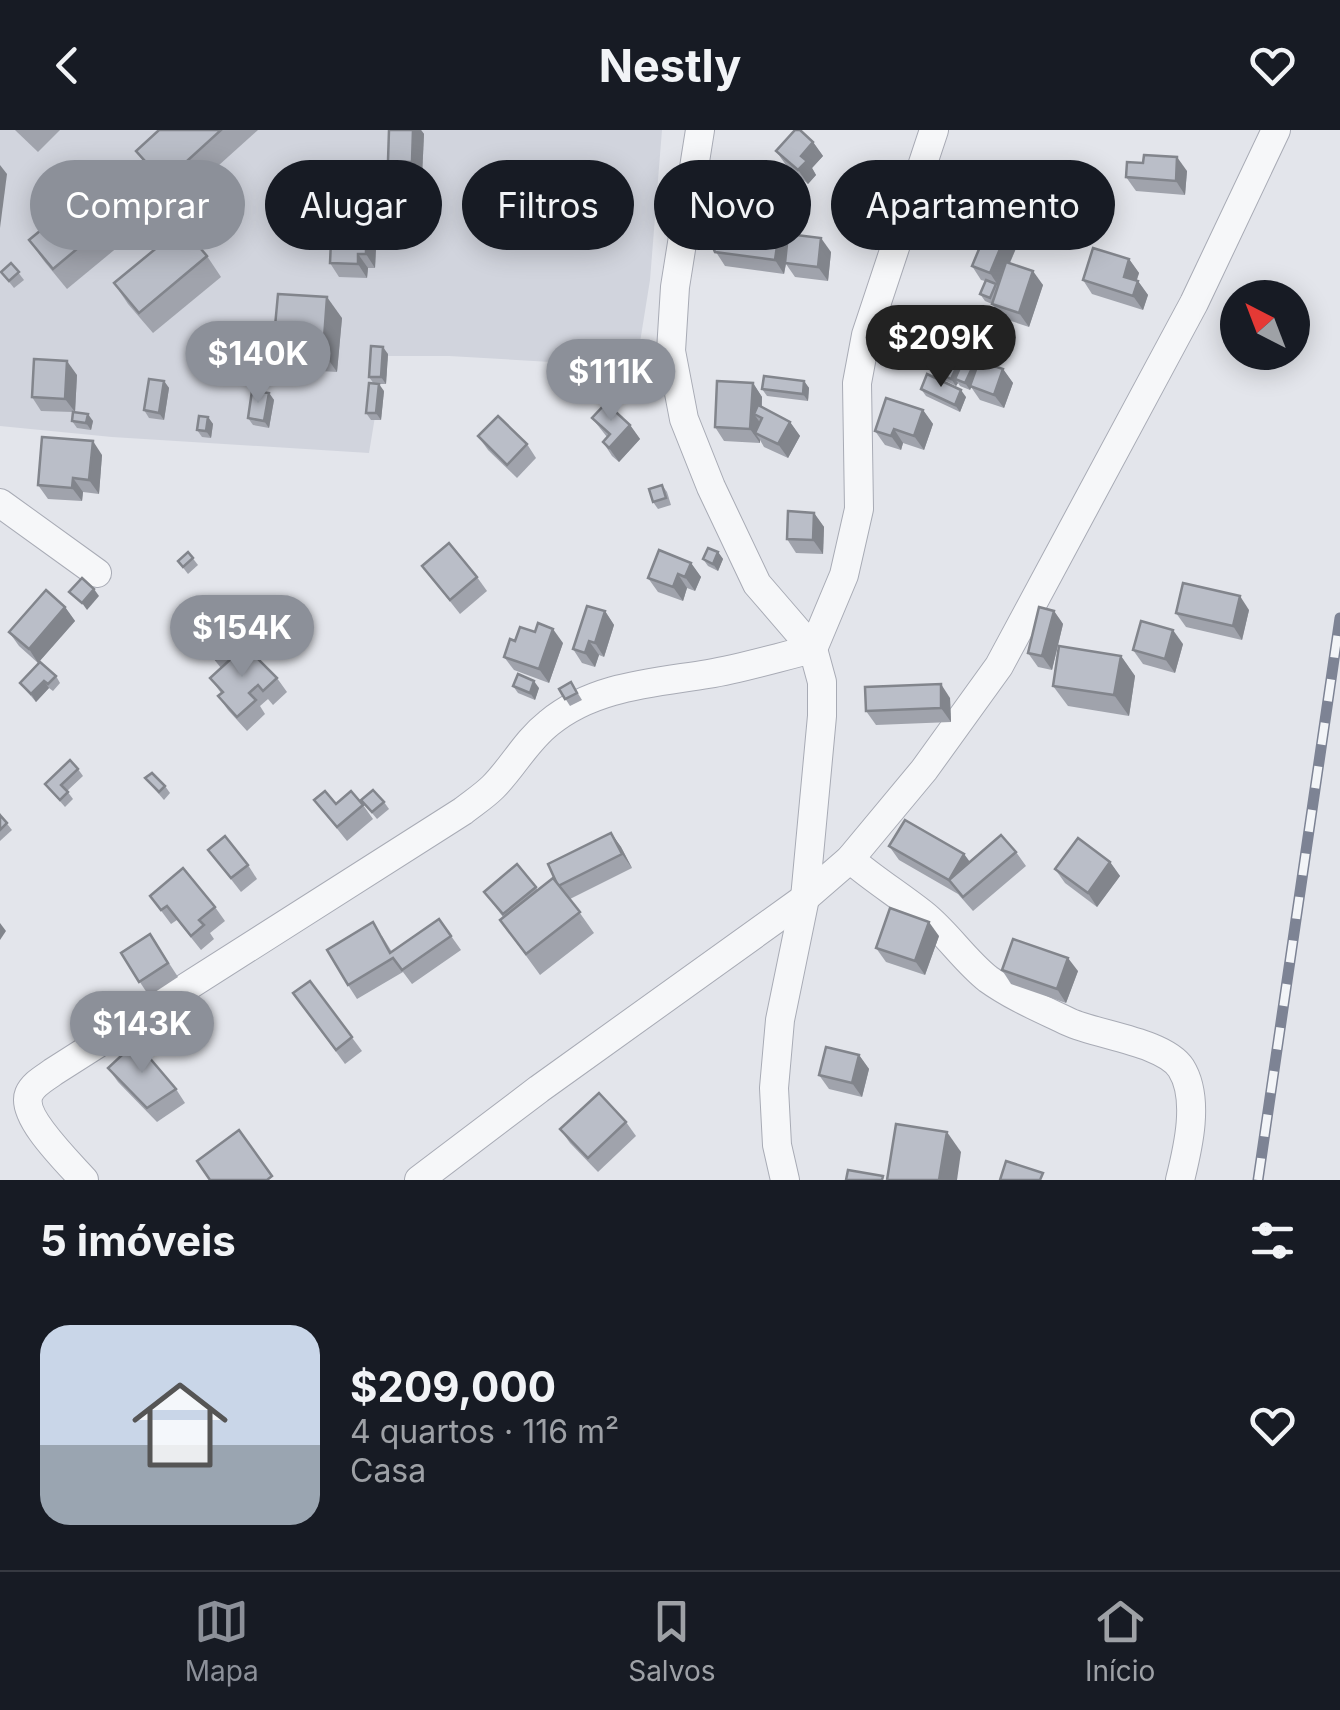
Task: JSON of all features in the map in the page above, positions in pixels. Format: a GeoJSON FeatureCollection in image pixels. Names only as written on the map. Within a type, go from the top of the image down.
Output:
{"type":"FeatureCollection","features":[{"type":"Feature","properties":{"kind":"street"},"geometry":{"type":"LineString","coordinates":[[700,130],[673,319],[672,350],[684,420],[757,584],[813,648],[822,682],[804,898],[780,1020],[774,1088],[777,1145],[785,1180]]}},
{"type":"Feature","properties":{"kind":"street"},"geometry":{"type":"LineString","coordinates":[[813,648],[844,575],[859,509],[856,383],[866,334],[934,130]]}},
{"type":"Feature","properties":{"kind":"street"},"geometry":{"type":"LineString","coordinates":[[419,1180],[804,898],[850,859],[924,770],[1000,666],[1194,303],[1276,130]]}},
{"type":"Feature","properties":{"kind":"street"},"geometry":{"type":"LineString","coordinates":[[0,503],[97,573]]}},
{"type":"Feature","properties":{"kind":"street"},"geometry":{"type":"LineString","coordinates":[[84,1180],[31,1117],[27,1100],[32,1088],[53,1072],[464,812],[494,786],[550,721],[571,709],[600,694],[711,674],[813,648]]}},
{"type":"Feature","properties":{"kind":"street"},"geometry":{"type":"LineString","coordinates":[[850,859],[922,913],[988,979],[1078,1026],[1138,1044],[1178,1063],[1186,1078],[1190,1109],[1187,1152],[1180,1180]]}},
{"type":"Feature","properties":{"kind":"shaded area"},"geometry":{"type":"Polygon","coordinates":[[[0,130],[662,130],[660,160],[654,160],[650,280],[636,367],[385,356],[369,453],[0,426],[0,130]]]}},
{"type":"Feature","properties":{"kind":"building"},"geometry":{"type":"Polygon","coordinates":[[[159,130],[221,130],[188,160],[144,160],[136,151],[159,130]]]}},
{"type":"Feature","properties":{"kind":"building"},"geometry":{"type":"Polygon","coordinates":[[[389,130],[413,130],[412,160],[388,160],[389,130]]]}},
{"type":"Feature","properties":{"kind":"building"},"geometry":{"type":"Polygon","coordinates":[[[795,130],[813,142],[801,156],[806,160],[786,160],[776,151],[795,130]]]}},
{"type":"Feature","properties":{"kind":"building"},"geometry":{"type":"Polygon","coordinates":[[[1144,155],[1177,157],[1176,181],[1126,177],[1127,162],[1143,163],[1144,155]]]}},
{"type":"Feature","properties":{"kind":"building"},"geometry":{"type":"Polygon","coordinates":[[[811,237],[821,238],[818,267],[785,263],[786,250],[811,250],[811,237]]]}},
{"type":"Feature","properties":{"kind":"building"},"geometry":{"type":"Polygon","coordinates":[[[37,250],[76,250],[53,269],[37,250]]]}},
{"type":"Feature","properties":{"kind":"building"},"geometry":{"type":"Polygon","coordinates":[[[154,250],[202,250],[207,256],[139,313],[114,283],[154,250]]]}},
{"type":"Feature","properties":{"kind":"building"},"geometry":{"type":"Polygon","coordinates":[[[331,250],[366,250],[366,254],[358,254],[358,264],[330,263],[331,250]]]}},
{"type":"Feature","properties":{"kind":"building"},"geometry":{"type":"Polygon","coordinates":[[[714,250],[776,250],[775,260],[714,250]]]}},
{"type":"Feature","properties":{"kind":"building"},"geometry":{"type":"Polygon","coordinates":[[[979,250],[1000,250],[990,273],[972,266],[979,250]]]}},
{"type":"Feature","properties":{"kind":"building"},"geometry":{"type":"Polygon","coordinates":[[[1092,250],[1100,250],[1129,259],[1124,277],[1138,281],[1133,296],[1083,280],[1092,250]]]}},
{"type":"Feature","properties":{"kind":"building"},"geometry":{"type":"Polygon","coordinates":[[[1006,262],[1033,271],[1019,313],[992,304],[1006,262]]]}},
{"type":"Feature","properties":{"kind":"building"},"geometry":{"type":"Polygon","coordinates":[[[11,263],[19,272],[9,281],[1,272],[11,263]]]}},
{"type":"Feature","properties":{"kind":"building"},"geometry":{"type":"Polygon","coordinates":[[[986,280],[996,284],[990,298],[980,294],[986,280]]]}},
{"type":"Feature","properties":{"kind":"building"},"geometry":{"type":"Polygon","coordinates":[[[278,294],[327,297],[323,352],[273,348],[278,294]]]}},
{"type":"Feature","properties":{"kind":"building"},"geometry":{"type":"Polygon","coordinates":[[[913,307],[935,317],[917,355],[886,341],[898,315],[908,319],[913,307]]]}},
{"type":"Feature","properties":{"kind":"building"},"geometry":{"type":"Polygon","coordinates":[[[371,346],[383,347],[381,377],[369,377],[371,346]]]}},
{"type":"Feature","properties":{"kind":"building"},"geometry":{"type":"Polygon","coordinates":[[[950,350],[962,355],[951,379],[939,373],[950,350]]]}},
{"type":"Feature","properties":{"kind":"building"},"geometry":{"type":"Polygon","coordinates":[[[34,359],[67,361],[65,399],[32,397],[34,359]]]}},
{"type":"Feature","properties":{"kind":"building"},"geometry":{"type":"Polygon","coordinates":[[[963,361],[973,366],[965,383],[955,379],[963,361]]]}},
{"type":"Feature","properties":{"kind":"building"},"geometry":{"type":"Polygon","coordinates":[[[979,361],[1003,369],[994,395],[970,386],[979,361]]]}},
{"type":"Feature","properties":{"kind":"building"},"geometry":{"type":"Polygon","coordinates":[[[927,374],[961,390],[955,405],[921,389],[927,374]]]}},
{"type":"Feature","properties":{"kind":"building"},"geometry":{"type":"Polygon","coordinates":[[[764,376],[804,381],[803,394],[762,389],[764,376]]]}},
{"type":"Feature","properties":{"kind":"building"},"geometry":{"type":"Polygon","coordinates":[[[149,379],[164,381],[159,413],[144,410],[149,379]]]}},
{"type":"Feature","properties":{"kind":"building"},"geometry":{"type":"Polygon","coordinates":[[[717,381],[753,383],[750,429],[715,427],[717,381]]]}},
{"type":"Feature","properties":{"kind":"building"},"geometry":{"type":"Polygon","coordinates":[[[369,383],[379,384],[376,413],[366,413],[369,383]]]}},
{"type":"Feature","properties":{"kind":"building"},"geometry":{"type":"Polygon","coordinates":[[[252,391],[269,393],[264,421],[248,418],[252,391]]]}},
{"type":"Feature","properties":{"kind":"building"},"geometry":{"type":"Polygon","coordinates":[[[886,398],[923,410],[914,436],[894,429],[891,436],[875,431],[886,398]]]}},
{"type":"Feature","properties":{"kind":"building"},"geometry":{"type":"Polygon","coordinates":[[[606,403],[630,425],[609,448],[603,442],[610,434],[592,418],[606,403]]]}},
{"type":"Feature","properties":{"kind":"building"},"geometry":{"type":"Polygon","coordinates":[[[758,405],[790,422],[778,444],[755,433],[762,418],[754,414],[758,405]]]}},
{"type":"Feature","properties":{"kind":"building"},"geometry":{"type":"Polygon","coordinates":[[[73,412],[88,414],[86,423],[72,421],[73,412]]]}},
{"type":"Feature","properties":{"kind":"building"},"geometry":{"type":"Polygon","coordinates":[[[199,416],[208,417],[206,431],[197,430],[199,416]]]}},
{"type":"Feature","properties":{"kind":"building"},"geometry":{"type":"Polygon","coordinates":[[[498,416],[527,444],[507,465],[478,436],[498,416]]]}},
{"type":"Feature","properties":{"kind":"building"},"geometry":{"type":"Polygon","coordinates":[[[42,437],[93,441],[89,480],[73,478],[72,488],[38,485],[42,437]]]}},
{"type":"Feature","properties":{"kind":"building"},"geometry":{"type":"Polygon","coordinates":[[[662,485],[666,498],[653,502],[649,489],[662,485]]]}},
{"type":"Feature","properties":{"kind":"building"},"geometry":{"type":"Polygon","coordinates":[[[788,511],[814,513],[813,540],[787,539],[788,511]]]}},
{"type":"Feature","properties":{"kind":"building"},"geometry":{"type":"Polygon","coordinates":[[[449,543],[477,577],[450,600],[422,566],[449,543]]]}},
{"type":"Feature","properties":{"kind":"building"},"geometry":{"type":"Polygon","coordinates":[[[708,548],[718,552],[713,564],[703,559],[708,548]]]}},
{"type":"Feature","properties":{"kind":"building"},"geometry":{"type":"Polygon","coordinates":[[[659,550],[691,563],[685,577],[678,574],[673,587],[648,578],[659,550]]]}},
{"type":"Feature","properties":{"kind":"building"},"geometry":{"type":"Polygon","coordinates":[[[188,552],[193,558],[183,567],[178,561],[188,552]]]}},
{"type":"Feature","properties":{"kind":"building"},"geometry":{"type":"Polygon","coordinates":[[[82,578],[94,589],[82,603],[69,592],[82,578]]]}},
{"type":"Feature","properties":{"kind":"building"},"geometry":{"type":"Polygon","coordinates":[[[1183,583],[1240,596],[1233,626],[1176,613],[1183,583]]]}},
{"type":"Feature","properties":{"kind":"building"},"geometry":{"type":"Polygon","coordinates":[[[46,590],[65,607],[29,649],[9,632],[46,590]]]}},
{"type":"Feature","properties":{"kind":"building"},"geometry":{"type":"Polygon","coordinates":[[[228,601],[254,630],[216,659],[197,638],[217,620],[212,616],[228,601]]]}},
{"type":"Feature","properties":{"kind":"building"},"geometry":{"type":"Polygon","coordinates":[[[587,606],[605,611],[595,643],[589,641],[585,653],[573,649],[587,606]]]}},
{"type":"Feature","properties":{"kind":"building"},"geometry":{"type":"Polygon","coordinates":[[[1039,607],[1054,611],[1042,656],[1028,653],[1039,607]]]}},
{"type":"Feature","properties":{"kind":"building"},"geometry":{"type":"Polygon","coordinates":[[[1141,621],[1173,630],[1165,659],[1133,650],[1141,621]]]}},
{"type":"Feature","properties":{"kind":"building"},"geometry":{"type":"Polygon","coordinates":[[[538,623],[553,629],[539,669],[504,657],[510,639],[515,641],[520,627],[535,632],[538,623]]]}},
{"type":"Feature","properties":{"kind":"building"},"geometry":{"type":"Polygon","coordinates":[[[245,646],[277,678],[263,691],[258,685],[249,693],[256,700],[237,717],[218,696],[223,692],[210,678],[245,646]]]}},
{"type":"Feature","properties":{"kind":"building"},"geometry":{"type":"Polygon","coordinates":[[[1059,646],[1121,656],[1114,695],[1053,686],[1059,646]]]}},
{"type":"Feature","properties":{"kind":"building"},"geometry":{"type":"Polygon","coordinates":[[[40,662],[56,676],[31,694],[20,683],[40,662]]]}},
{"type":"Feature","properties":{"kind":"building"},"geometry":{"type":"Polygon","coordinates":[[[518,674],[534,681],[530,693],[513,686],[518,674]]]}},
{"type":"Feature","properties":{"kind":"building"},"geometry":{"type":"Polygon","coordinates":[[[571,682],[577,693],[565,699],[559,689],[571,682]]]}},
{"type":"Feature","properties":{"kind":"building"},"geometry":{"type":"Polygon","coordinates":[[[941,684],[941,708],[866,711],[865,687],[941,684]]]}},
{"type":"Feature","properties":{"kind":"building"},"geometry":{"type":"Polygon","coordinates":[[[70,760],[78,769],[61,785],[68,792],[60,800],[45,784],[70,760]]]}},
{"type":"Feature","properties":{"kind":"building"},"geometry":{"type":"Polygon","coordinates":[[[152,773],[165,786],[159,792],[145,778],[152,773]]]}},
{"type":"Feature","properties":{"kind":"building"},"geometry":{"type":"Polygon","coordinates":[[[373,790],[384,802],[372,812],[361,800],[373,790]]]}},
{"type":"Feature","properties":{"kind":"building"},"geometry":{"type":"Polygon","coordinates":[[[325,791],[336,804],[351,791],[363,805],[337,827],[314,800],[325,791]]]}},
{"type":"Feature","properties":{"kind":"building"},"geometry":{"type":"Polygon","coordinates":[[[905,820],[964,854],[949,880],[889,846],[905,820]]]}},
{"type":"Feature","properties":{"kind":"building"},"geometry":{"type":"Polygon","coordinates":[[[611,833],[622,854],[558,886],[548,864],[611,833]]]}},
{"type":"Feature","properties":{"kind":"building"},"geometry":{"type":"Polygon","coordinates":[[[1001,835],[1016,852],[963,897],[949,880],[1001,835]]]}},
{"type":"Feature","properties":{"kind":"building"},"geometry":{"type":"Polygon","coordinates":[[[225,836],[248,865],[231,878],[208,850],[225,836]]]}},
{"type":"Feature","properties":{"kind":"building"},"geometry":{"type":"Polygon","coordinates":[[[1078,838],[1110,862],[1088,893],[1055,869],[1078,838]]]}},
{"type":"Feature","properties":{"kind":"building"},"geometry":{"type":"Polygon","coordinates":[[[517,864],[536,887],[503,914],[484,892],[517,864]]]}},
{"type":"Feature","properties":{"kind":"building"},"geometry":{"type":"Polygon","coordinates":[[[183,868],[215,907],[199,920],[204,925],[191,936],[167,906],[161,910],[150,896],[183,868]]]}},
{"type":"Feature","properties":{"kind":"building"},"geometry":{"type":"Polygon","coordinates":[[[553,878],[580,912],[526,954],[500,920],[553,878]]]}},
{"type":"Feature","properties":{"kind":"building"},"geometry":{"type":"Polygon","coordinates":[[[890,908],[929,922],[915,961],[876,948],[890,908]]]}},
{"type":"Feature","properties":{"kind":"building"},"geometry":{"type":"Polygon","coordinates":[[[439,919],[451,936],[402,970],[393,958],[348,985],[327,950],[373,922],[390,953],[439,919]]]}},
{"type":"Feature","properties":{"kind":"building"},"geometry":{"type":"Polygon","coordinates":[[[150,934],[168,963],[139,982],[121,953],[150,934]]]}},
{"type":"Feature","properties":{"kind":"building"},"geometry":{"type":"Polygon","coordinates":[[[1013,939],[1068,958],[1057,989],[1002,970],[1013,939]]]}},
{"type":"Feature","properties":{"kind":"building"},"geometry":{"type":"Polygon","coordinates":[[[310,981],[352,1037],[336,1050],[293,993],[310,981]]]}},
{"type":"Feature","properties":{"kind":"building"},"geometry":{"type":"Polygon","coordinates":[[[136,1042],[176,1089],[147,1108],[108,1068],[136,1042]]]}},
{"type":"Feature","properties":{"kind":"building"},"geometry":{"type":"Polygon","coordinates":[[[826,1047],[859,1055],[852,1083],[819,1075],[826,1047]]]}},
{"type":"Feature","properties":{"kind":"building"},"geometry":{"type":"Polygon","coordinates":[[[599,1093],[626,1122],[588,1158],[560,1129],[599,1093]]]}},
{"type":"Feature","properties":{"kind":"building"},"geometry":{"type":"Polygon","coordinates":[[[896,1124],[947,1132],[939,1180],[887,1180],[896,1124]]]}},
{"type":"Feature","properties":{"kind":"building"},"geometry":{"type":"Polygon","coordinates":[[[239,1130],[272,1176],[267,1180],[210,1180],[197,1161],[239,1130]]]}},
{"type":"Feature","properties":{"kind":"building"},"geometry":{"type":"Polygon","coordinates":[[[1006,1161],[1043,1173],[1040,1180],[1000,1180],[1006,1161]]]}},
{"type":"Feature","properties":{"kind":"building"},"geometry":{"type":"Polygon","coordinates":[[[848,1170],[883,1176],[882,1180],[846,1180],[848,1170]]]}},
{"type":"Feature","properties":{"kind":"railway"},"geometry":{"type":"LineString","coordinates":[[1258,1180],[1340,618]]}}]}
